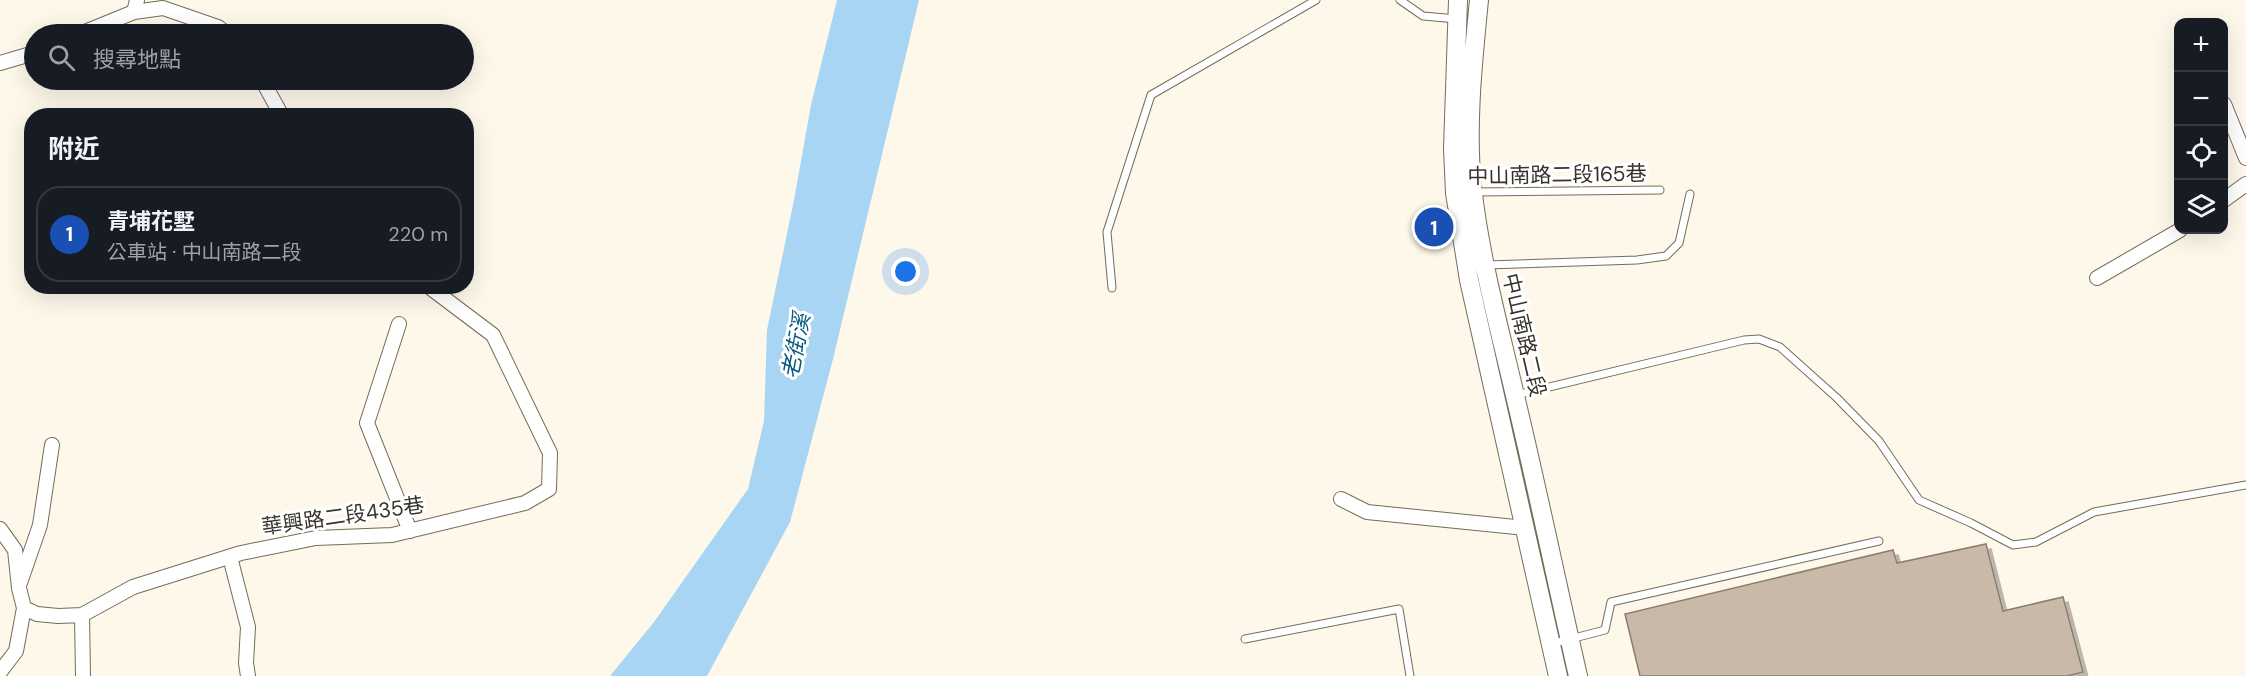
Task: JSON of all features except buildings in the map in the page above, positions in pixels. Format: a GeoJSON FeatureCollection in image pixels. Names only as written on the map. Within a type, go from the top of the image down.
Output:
{"type":"FeatureCollection","features":[{"type":"Feature","properties":{"kind":"main road","name":"中山南路二段"},"geometry":{"type":"LineString","coordinates":[[1458,0],[1453,149],[1455,193],[1469,280],[1558,676]]}},
{"type":"Feature","properties":{"kind":"main road","name":"中山南路二段"},"geometry":{"type":"LineString","coordinates":[[1479,0],[1473,56],[1470,149],[1473,192],[1485,266],[1578,676]]}},
{"type":"Feature","properties":{"kind":"street"},"geometry":{"type":"LineString","coordinates":[[100,24],[136,6],[163,8],[209,24]]}},
{"type":"Feature","properties":{"kind":"street"},"geometry":{"type":"LineString","coordinates":[[0,63],[24,56]]}},
{"type":"Feature","properties":{"kind":"street"},"geometry":{"type":"LineString","coordinates":[[268,90],[278,108]]}},
{"type":"Feature","properties":{"kind":"street"},"geometry":{"type":"LineString","coordinates":[[2228,116],[2246,158]]}},
{"type":"Feature","properties":{"kind":"street"},"geometry":{"type":"LineString","coordinates":[[2228,197],[2246,184]]}},
{"type":"Feature","properties":{"kind":"street"},"geometry":{"type":"LineString","coordinates":[[2097,278],[2174,233]]}},
{"type":"Feature","properties":{"kind":"street","name":"華興路二段435巷"},"geometry":{"type":"LineString","coordinates":[[24,608],[37,614],[82,615],[133,587],[230,557],[316,538],[392,535],[525,503],[549,489],[550,453],[493,334],[439,294]]}},
{"type":"Feature","properties":{"kind":"street"},"geometry":{"type":"LineString","coordinates":[[399,324],[367,423],[410,531]]}},
{"type":"Feature","properties":{"kind":"street"},"geometry":{"type":"LineString","coordinates":[[19,588],[40,525],[52,445]]}},
{"type":"Feature","properties":{"kind":"street"},"geometry":{"type":"LineString","coordinates":[[1341,499],[1367,512],[1526,528]]}},
{"type":"Feature","properties":{"kind":"street"},"geometry":{"type":"LineString","coordinates":[[0,529],[15,550],[19,588],[24,608],[16,651],[0,672]]}},
{"type":"Feature","properties":{"kind":"street"},"geometry":{"type":"LineString","coordinates":[[230,557],[248,627],[246,663],[248,676]]}},
{"type":"Feature","properties":{"kind":"street"},"geometry":{"type":"LineString","coordinates":[[82,615],[83,676]]}},
{"type":"Feature","properties":{"kind":"lane"},"geometry":{"type":"LineString","coordinates":[[1112,288],[1107,232],[1151,95],[1316,0]]}},
{"type":"Feature","properties":{"kind":"lane"},"geometry":{"type":"LineString","coordinates":[[1400,0],[1423,16],[1457,19]]}},
{"type":"Feature","properties":{"kind":"lane","name":"中山南路二段165巷"},"geometry":{"type":"LineString","coordinates":[[1455,193],[1660,189]]}},
{"type":"Feature","properties":{"kind":"lane"},"geometry":{"type":"LineString","coordinates":[[1485,266],[1637,260],[1666,256],[1679,243],[1690,194]]}},
{"type":"Feature","properties":{"kind":"lane"},"geometry":{"type":"LineString","coordinates":[[1496,400],[1744,340],[1759,339],[1780,347],[1837,398],[1879,441],[1919,500],[2013,545],[2036,542],[2094,512],[2246,485]]}},
{"type":"Feature","properties":{"kind":"lane"},"geometry":{"type":"LineString","coordinates":[[1551,644],[1605,630],[1611,602],[1880,541]]}},
{"type":"Feature","properties":{"kind":"lane"},"geometry":{"type":"LineString","coordinates":[[1245,639],[1399,609],[1410,676]]}},
{"type":"Feature","properties":{"kind":"water","name":"老街溪"},"geometry":{"type":"Polygon","coordinates":[[[837,0],[919,0],[833,359],[790,522],[707,676],[610,676],[654,622],[748,489],[764,421],[767,330],[811,105],[837,0]]]}},
{"type":"Feature","properties":{"kind":"place","name":"青埔花墅"},"geometry":{"type":"Point","coordinates":[1434,227]}}]}
